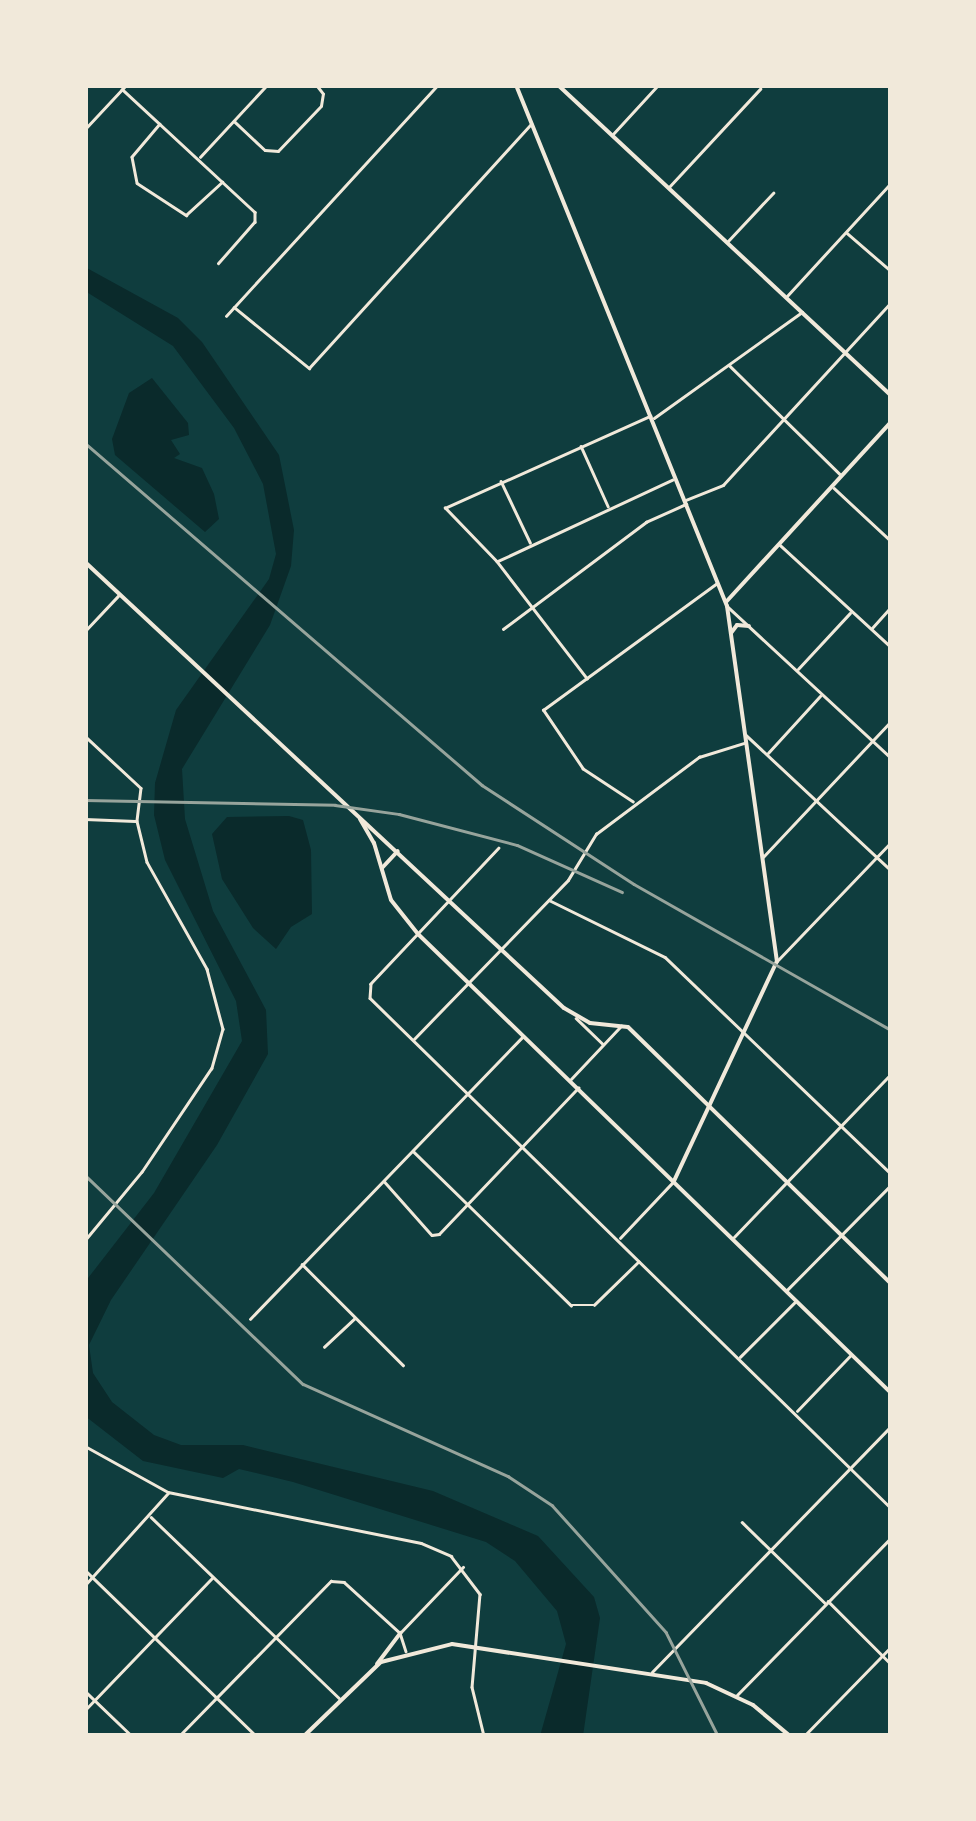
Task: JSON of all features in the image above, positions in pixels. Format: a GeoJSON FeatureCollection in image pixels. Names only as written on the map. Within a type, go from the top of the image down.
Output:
{"type":"FeatureCollection","features":[{"type":"Feature","properties":{"kind":"main road"},"geometry":{"type":"LineString","coordinates":[[516,85],[726,604],[746,742],[777,962],[674,1181]]}},
{"type":"Feature","properties":{"kind":"main road"},"geometry":{"type":"LineString","coordinates":[[558,85],[891,395]]}},
{"type":"Feature","properties":{"kind":"main road"},"geometry":{"type":"LineString","coordinates":[[726,604],[891,422]]}},
{"type":"Feature","properties":{"kind":"main road"},"geometry":{"type":"LineString","coordinates":[[85,562],[574,1014],[622,1026],[891,1284]]}},
{"type":"Feature","properties":{"kind":"main road"},"geometry":{"type":"LineString","coordinates":[[730,632],[737,625],[749,626]]}},
{"type":"Feature","properties":{"kind":"main road"},"geometry":{"type":"LineString","coordinates":[[356,814],[382,868],[394,906],[418,934],[891,1393]]}},
{"type":"Feature","properties":{"kind":"main road"},"geometry":{"type":"LineString","coordinates":[[382,868],[398,852]]}},
{"type":"Feature","properties":{"kind":"main road"},"geometry":{"type":"LineString","coordinates":[[304,1736],[378,1664],[400,1633]]}},
{"type":"Feature","properties":{"kind":"main road"},"geometry":{"type":"LineString","coordinates":[[378,1664],[406,1651],[441,1644],[650,1674],[738,1695],[790,1736]]}},
{"type":"Feature","properties":{"kind":"street"},"geometry":{"type":"LineString","coordinates":[[256,85],[262,91]]}},
{"type":"Feature","properties":{"kind":"street"},"geometry":{"type":"LineString","coordinates":[[198,159],[267,85]]}},
{"type":"Feature","properties":{"kind":"street"},"geometry":{"type":"LineString","coordinates":[[234,121],[265,150],[278,151],[321,106],[324,94],[316,85]]}},
{"type":"Feature","properties":{"kind":"street"},"geometry":{"type":"LineString","coordinates":[[226,316],[438,85]]}},
{"type":"Feature","properties":{"kind":"street"},"geometry":{"type":"LineString","coordinates":[[612,135],[658,85]]}},
{"type":"Feature","properties":{"kind":"street"},"geometry":{"type":"LineString","coordinates":[[85,129],[124,87],[223,181],[256,216],[219,263]]}},
{"type":"Feature","properties":{"kind":"street"},"geometry":{"type":"LineString","coordinates":[[668,188],[760,89]]}},
{"type":"Feature","properties":{"kind":"street"},"geometry":{"type":"LineString","coordinates":[[234,306],[302,368],[312,366],[532,123]]}},
{"type":"Feature","properties":{"kind":"street"},"geometry":{"type":"LineString","coordinates":[[160,124],[132,157],[137,184],[186,215],[223,181]]}},
{"type":"Feature","properties":{"kind":"street"},"geometry":{"type":"LineString","coordinates":[[786,298],[891,183]]}},
{"type":"Feature","properties":{"kind":"street"},"geometry":{"type":"LineString","coordinates":[[727,242],[774,193]]}},
{"type":"Feature","properties":{"kind":"street"},"geometry":{"type":"LineString","coordinates":[[846,232],[891,272]]}},
{"type":"Feature","properties":{"kind":"street"},"geometry":{"type":"LineString","coordinates":[[504,629],[646,522],[723,485],[891,302]]}},
{"type":"Feature","properties":{"kind":"street"},"geometry":{"type":"LineString","coordinates":[[586,679],[497,562],[446,513],[452,504],[501,480],[652,417],[802,312]]}},
{"type":"Feature","properties":{"kind":"street"},"geometry":{"type":"LineString","coordinates":[[729,365],[842,476]]}},
{"type":"Feature","properties":{"kind":"street"},"geometry":{"type":"LineString","coordinates":[[581,446],[608,508]]}},
{"type":"Feature","properties":{"kind":"street"},"geometry":{"type":"LineString","coordinates":[[497,562],[676,478]]}},
{"type":"Feature","properties":{"kind":"street"},"geometry":{"type":"LineString","coordinates":[[501,480],[531,543]]}},
{"type":"Feature","properties":{"kind":"street"},"geometry":{"type":"LineString","coordinates":[[832,486],[891,541]]}},
{"type":"Feature","properties":{"kind":"street"},"geometry":{"type":"LineString","coordinates":[[779,544],[891,648]]}},
{"type":"Feature","properties":{"kind":"street"},"geometry":{"type":"LineString","coordinates":[[636,804],[583,770],[543,710],[718,582]]}},
{"type":"Feature","properties":{"kind":"street"},"geometry":{"type":"LineString","coordinates":[[85,631],[119,594]]}},
{"type":"Feature","properties":{"kind":"street"},"geometry":{"type":"LineString","coordinates":[[726,604],[891,758]]}},
{"type":"Feature","properties":{"kind":"street"},"geometry":{"type":"LineString","coordinates":[[871,629],[891,607]]}},
{"type":"Feature","properties":{"kind":"street"},"geometry":{"type":"LineString","coordinates":[[796,670],[852,611]]}},
{"type":"Feature","properties":{"kind":"street"},"geometry":{"type":"LineString","coordinates":[[766,754],[822,694]]}},
{"type":"Feature","properties":{"kind":"street"},"geometry":{"type":"LineString","coordinates":[[762,858],[891,721]]}},
{"type":"Feature","properties":{"kind":"street"},"geometry":{"type":"LineString","coordinates":[[744,732],[891,870]]}},
{"type":"Feature","properties":{"kind":"street"},"geometry":{"type":"LineString","coordinates":[[85,736],[141,788],[137,821],[151,874],[214,986],[222,1038],[212,1068],[167,1137],[85,1241]]}},
{"type":"Feature","properties":{"kind":"street"},"geometry":{"type":"LineString","coordinates":[[413,1040],[549,900],[588,842],[698,757],[746,742]]}},
{"type":"Feature","properties":{"kind":"street"},"geometry":{"type":"LineString","coordinates":[[85,820],[137,821]]}},
{"type":"Feature","properties":{"kind":"street"},"geometry":{"type":"LineString","coordinates":[[777,962],[891,842]]}},
{"type":"Feature","properties":{"kind":"street"},"geometry":{"type":"LineString","coordinates":[[499,848],[418,934],[369,994],[891,1508]]}},
{"type":"Feature","properties":{"kind":"street"},"geometry":{"type":"LineString","coordinates":[[549,900],[661,954],[891,1174]]}},
{"type":"Feature","properties":{"kind":"street"},"geometry":{"type":"LineString","coordinates":[[574,1014],[604,1045]]}},
{"type":"Feature","properties":{"kind":"street"},"geometry":{"type":"LineString","coordinates":[[570,1080],[622,1026]]}},
{"type":"Feature","properties":{"kind":"street"},"geometry":{"type":"LineString","coordinates":[[250,1318],[524,1035]]}},
{"type":"Feature","properties":{"kind":"street"},"geometry":{"type":"LineString","coordinates":[[733,1238],[891,1074]]}},
{"type":"Feature","properties":{"kind":"street"},"geometry":{"type":"LineString","coordinates":[[383,1180],[435,1236],[578,1088]]}},
{"type":"Feature","properties":{"kind":"street"},"geometry":{"type":"LineString","coordinates":[[412,1150],[579,1308],[594,1305],[640,1261]]}},
{"type":"Feature","properties":{"kind":"street"},"geometry":{"type":"LineString","coordinates":[[618,1240],[674,1181]]}},
{"type":"Feature","properties":{"kind":"street"},"geometry":{"type":"LineString","coordinates":[[786,1291],[891,1185]]}},
{"type":"Feature","properties":{"kind":"street"},"geometry":{"type":"LineString","coordinates":[[302,1264],[404,1365]]}},
{"type":"Feature","properties":{"kind":"street"},"geometry":{"type":"LineString","coordinates":[[738,1358],[796,1302]]}},
{"type":"Feature","properties":{"kind":"street"},"geometry":{"type":"LineString","coordinates":[[324,1348],[356,1318]]}},
{"type":"Feature","properties":{"kind":"street"},"geometry":{"type":"LineString","coordinates":[[795,1413],[851,1354]]}},
{"type":"Feature","properties":{"kind":"street"},"geometry":{"type":"LineString","coordinates":[[650,1674],[891,1426]]}},
{"type":"Feature","properties":{"kind":"street"},"geometry":{"type":"LineString","coordinates":[[85,1446],[168,1492],[422,1543],[464,1566],[480,1594],[480,1648],[472,1687],[484,1736]]}},
{"type":"Feature","properties":{"kind":"street"},"geometry":{"type":"LineString","coordinates":[[85,1586],[152,1517],[168,1492]]}},
{"type":"Feature","properties":{"kind":"street"},"geometry":{"type":"LineString","coordinates":[[152,1517],[340,1699]]}},
{"type":"Feature","properties":{"kind":"street"},"geometry":{"type":"LineString","coordinates":[[742,1522],[891,1664]]}},
{"type":"Feature","properties":{"kind":"street"},"geometry":{"type":"LineString","coordinates":[[738,1695],[891,1538]]}},
{"type":"Feature","properties":{"kind":"street"},"geometry":{"type":"LineString","coordinates":[[400,1633],[464,1566]]}},
{"type":"Feature","properties":{"kind":"street"},"geometry":{"type":"LineString","coordinates":[[85,1570],[256,1736]]}},
{"type":"Feature","properties":{"kind":"street"},"geometry":{"type":"LineString","coordinates":[[85,1710],[213,1577]]}},
{"type":"Feature","properties":{"kind":"street"},"geometry":{"type":"LineString","coordinates":[[179,1736],[337,1580],[400,1633],[406,1651]]}},
{"type":"Feature","properties":{"kind":"street"},"geometry":{"type":"LineString","coordinates":[[804,1736],[891,1648]]}},
{"type":"Feature","properties":{"kind":"street"},"geometry":{"type":"LineString","coordinates":[[85,1691],[132,1736]]}},
{"type":"Feature","properties":{"kind":"water"},"geometry":{"type":"Polygon","coordinates":[[[85,267],[178,318],[202,342],[279,455],[294,530],[291,566],[270,625],[182,769],[185,819],[213,911],[266,1010],[268,1054],[217,1145],[111,1300],[89,1345],[93,1373],[112,1402],[154,1435],[181,1445],[243,1445],[433,1491],[538,1536],[594,1597],[600,1618],[583,1736],[540,1736],[566,1644],[557,1611],[515,1561],[486,1542],[239,1469],[223,1478],[143,1461],[85,1416],[85,1282],[154,1193],[242,1041],[236,1001],[165,860],[154,815],[155,783],[176,710],[269,579],[276,554],[263,484],[234,428],[173,346],[85,291],[85,267]]]}},
{"type":"Feature","properties":{"kind":"water"},"geometry":{"type":"Polygon","coordinates":[[[152,378],[188,423],[189,435],[171,440],[180,454],[174,458],[202,468],[214,494],[219,519],[205,532],[115,455],[112,439],[129,393],[152,378]]]}},
{"type":"Feature","properties":{"kind":"water"},"geometry":{"type":"Polygon","coordinates":[[[289,816],[303,820],[311,850],[312,914],[291,927],[276,949],[253,928],[222,879],[212,834],[227,817],[289,816]]]}},
{"type":"Feature","properties":{"kind":"railway"},"geometry":{"type":"LineString","coordinates":[[85,443],[482,785],[634,884],[891,1030]]}},
{"type":"Feature","properties":{"kind":"railway"},"geometry":{"type":"LineString","coordinates":[[85,800],[335,805],[399,814],[517,845],[622,892]]}},
{"type":"Feature","properties":{"kind":"railway"},"geometry":{"type":"LineString","coordinates":[[85,1175],[303,1384],[508,1476],[552,1505],[666,1632],[718,1736]]}}]}
